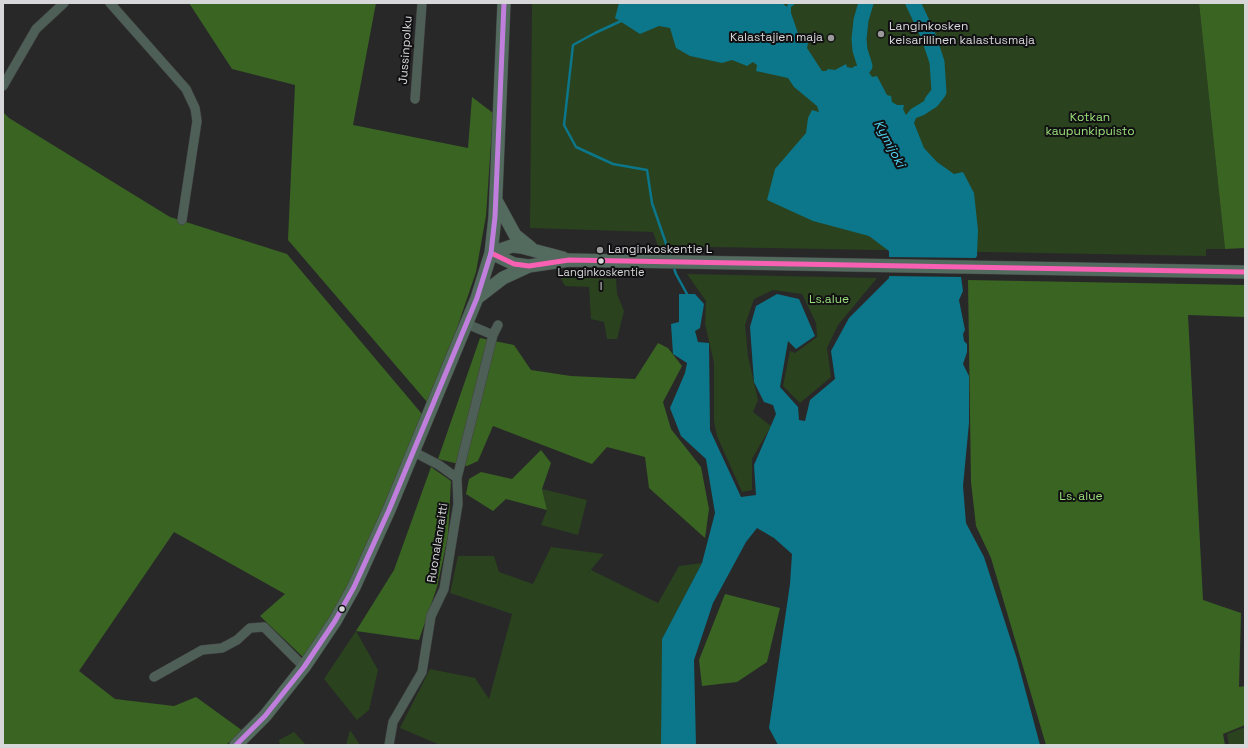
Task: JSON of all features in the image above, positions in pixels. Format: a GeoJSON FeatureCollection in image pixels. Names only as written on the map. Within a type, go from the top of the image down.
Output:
{"type":"FeatureCollection","features":[{"type":"Feature","properties":{"kind":"street"},"geometry":{"type":"LineString","coordinates":[[3,86],[36,29],[64,3]]}},
{"type":"Feature","properties":{"kind":"street"},"geometry":{"type":"LineString","coordinates":[[110,3],[186,89],[195,108],[197,121],[182,220]]}},
{"type":"Feature","properties":{"kind":"street","name":"Jussinpolku"},"geometry":{"type":"LineString","coordinates":[[415,99],[422,3]]}},
{"type":"Feature","properties":{"kind":"street"},"geometry":{"type":"LineString","coordinates":[[236,745],[265,716],[304,668],[335,621],[354,587],[414,452],[478,298],[491,252],[497,200],[504,3]]}},
{"type":"Feature","properties":{"kind":"street"},"geometry":{"type":"LineString","coordinates":[[497,200],[515,235],[524,244],[537,251]]}},
{"type":"Feature","properties":{"kind":"street"},"geometry":{"type":"LineString","coordinates":[[491,252],[512,246],[569,260]]}},
{"type":"Feature","properties":{"kind":"street"},"geometry":{"type":"LineString","coordinates":[[491,252],[514,264],[529,266],[569,260],[1007,269],[1245,272]]}},
{"type":"Feature","properties":{"kind":"street"},"geometry":{"type":"LineString","coordinates":[[478,298],[503,278],[529,266]]}},
{"type":"Feature","properties":{"kind":"street"},"geometry":{"type":"LineString","coordinates":[[467,324],[493,335]]}},
{"type":"Feature","properties":{"kind":"street","name":"Ruonalanraitti"},"geometry":{"type":"LineString","coordinates":[[389,745],[394,722],[422,672],[431,616],[444,589],[458,504],[457,478],[493,335],[498,325]]}},
{"type":"Feature","properties":{"kind":"street"},"geometry":{"type":"LineString","coordinates":[[414,452],[439,465],[457,478]]}},
{"type":"Feature","properties":{"kind":"street"},"geometry":{"type":"LineString","coordinates":[[154,677],[202,650],[222,648],[237,640],[250,628],[264,627],[304,668]]}},
{"type":"Feature","properties":{"kind":"green space"},"geometry":{"type":"Polygon","coordinates":[[[189,3],[376,3],[353,125],[468,148],[472,97],[493,113],[486,216],[476,272],[456,331],[427,402],[288,240],[295,85],[232,69],[189,3]]]}},
{"type":"Feature","properties":{"kind":"green space","name":"Kotkan kaupunkipuisto"},"geometry":{"type":"Polygon","coordinates":[[[532,3],[1199,3],[1225,249],[1206,249],[1206,256],[658,246],[653,232],[530,228],[532,3]]]}},
{"type":"Feature","properties":{"kind":"green space"},"geometry":{"type":"Polygon","coordinates":[[[1199,3],[1245,3],[1245,248],[1225,249],[1199,3]]]}},
{"type":"Feature","properties":{"kind":"green space"},"geometry":{"type":"Polygon","coordinates":[[[3,112],[9,118],[170,217],[287,254],[422,414],[400,472],[355,571],[332,617],[305,659],[260,616],[285,594],[174,532],[79,671],[115,699],[174,706],[196,697],[243,731],[226,745],[3,745],[3,112]]]}},
{"type":"Feature","properties":{"kind":"green space","name":"Ls.alue"},"geometry":{"type":"Polygon","coordinates":[[[687,274],[877,278],[838,325],[827,348],[831,377],[800,403],[783,386],[790,351],[795,353],[817,337],[816,323],[802,294],[773,290],[754,299],[745,325],[748,356],[758,400],[753,412],[771,426],[752,459],[752,490],[742,492],[717,436],[714,421],[714,363],[705,324],[706,301],[687,274]]]}},
{"type":"Feature","properties":{"kind":"green space"},"geometry":{"type":"Polygon","coordinates":[[[560,277],[616,279],[617,294],[624,311],[617,339],[607,339],[604,322],[591,319],[589,287],[565,286],[560,277]]]}},
{"type":"Feature","properties":{"kind":"green space","name":"Ls. alue"},"geometry":{"type":"Polygon","coordinates":[[[968,280],[1245,285],[1245,317],[1188,315],[1203,600],[1241,613],[1239,687],[1245,686],[1245,725],[1223,734],[1225,745],[1046,745],[991,558],[976,526],[971,482],[968,280]]]}},
{"type":"Feature","properties":{"kind":"green space"},"geometry":{"type":"Polygon","coordinates":[[[480,338],[514,345],[531,370],[571,376],[635,379],[658,343],[668,348],[682,366],[663,402],[671,429],[701,467],[709,509],[705,538],[649,488],[645,457],[607,447],[592,464],[493,426],[478,461],[467,466],[438,459],[480,338]]]}},
{"type":"Feature","properties":{"kind":"green space"},"geometry":{"type":"Polygon","coordinates":[[[541,450],[551,463],[542,489],[547,510],[506,499],[493,511],[466,494],[469,479],[481,472],[512,479],[541,450]]]}},
{"type":"Feature","properties":{"kind":"green space"},"geometry":{"type":"Polygon","coordinates":[[[431,467],[451,481],[448,536],[437,587],[419,640],[356,631],[394,570],[431,467]]]}},
{"type":"Feature","properties":{"kind":"green space"},"geometry":{"type":"Polygon","coordinates":[[[542,489],[587,500],[578,535],[541,525],[547,510],[542,489]]]}},
{"type":"Feature","properties":{"kind":"green space"},"geometry":{"type":"Polygon","coordinates":[[[551,547],[604,554],[584,578],[591,570],[658,603],[679,566],[702,563],[662,639],[663,745],[440,745],[400,728],[430,669],[475,678],[489,699],[512,614],[450,593],[458,556],[494,556],[499,572],[533,584],[551,547]]]}},
{"type":"Feature","properties":{"kind":"green space"},"geometry":{"type":"Polygon","coordinates":[[[725,594],[780,608],[767,662],[737,682],[702,686],[699,660],[725,594]]]}},
{"type":"Feature","properties":{"kind":"green space"},"geometry":{"type":"Polygon","coordinates":[[[356,631],[378,670],[369,710],[357,720],[324,679],[356,631]]]}},
{"type":"Feature","properties":{"kind":"green space"},"geometry":{"type":"Polygon","coordinates":[[[1245,727],[1245,745],[1229,745],[1227,734],[1245,727]]]}},
{"type":"Feature","properties":{"kind":"green space"},"geometry":{"type":"Polygon","coordinates":[[[350,730],[360,745],[346,745],[350,730]]]}},
{"type":"Feature","properties":{"kind":"green space"},"geometry":{"type":"Polygon","coordinates":[[[294,732],[306,745],[280,745],[279,740],[294,732]]]}},
{"type":"Feature","properties":{"kind":"water","name":"Kymijoki"},"geometry":{"type":"Polygon","coordinates":[[[619,3],[782,3],[787,7],[788,3],[796,3],[791,7],[791,13],[799,36],[808,43],[807,48],[822,71],[826,71],[828,69],[835,70],[846,64],[847,67],[852,68],[855,66],[865,66],[872,77],[877,76],[887,95],[891,96],[892,102],[897,105],[904,105],[903,109],[906,115],[911,109],[929,98],[936,107],[924,115],[916,118],[914,123],[924,148],[937,162],[954,174],[963,172],[974,193],[978,230],[977,256],[961,277],[963,291],[959,300],[965,330],[963,334],[964,341],[967,344],[967,352],[963,364],[969,376],[969,423],[963,486],[966,523],[984,557],[1017,659],[1040,745],[778,745],[769,728],[790,584],[792,554],[774,538],[757,528],[746,542],[713,603],[694,660],[696,745],[661,745],[662,639],[702,563],[715,513],[706,459],[681,436],[670,408],[685,373],[687,363],[673,354],[671,324],[679,322],[679,294],[695,294],[704,304],[700,328],[695,331],[698,342],[709,343],[710,430],[741,497],[756,495],[754,465],[776,414],[773,405],[764,402],[754,382],[750,327],[756,306],[777,294],[799,299],[815,336],[796,349],[788,341],[780,387],[798,407],[799,420],[805,421],[810,400],[835,379],[831,351],[849,318],[889,278],[889,251],[869,236],[813,221],[767,200],[775,169],[806,133],[808,118],[812,110],[819,112],[817,106],[794,87],[788,78],[756,71],[757,65],[753,62],[747,66],[732,60],[722,63],[690,56],[676,48],[670,28],[659,26],[640,34],[615,18],[619,3]]]}},
{"type":"Feature","properties":{"kind":"pier"},"geometry":{"type":"Polygon","coordinates":[[[887,257],[977,258],[964,277],[887,276],[887,257]]]}},
{"type":"Feature","properties":{"kind":"waterway"},"geometry":{"type":"LineString","coordinates":[[865,66],[860,50],[859,39],[861,20],[866,3]]}},
{"type":"Feature","properties":{"kind":"waterway"},"geometry":{"type":"LineString","coordinates":[[913,3],[928,35],[937,62],[939,92],[932,101]]}},
{"type":"Feature","properties":{"kind":"waterway"},"geometry":{"type":"LineString","coordinates":[[621,21],[573,45],[564,125],[576,147],[613,164],[647,170],[652,203],[671,258]]}},
{"type":"Feature","properties":{"kind":"waterway"},"geometry":{"type":"LineString","coordinates":[[673,265],[676,274],[687,294]]}},
{"type":"Feature","properties":{"kind":"transit line"},"geometry":{"type":"LineString","coordinates":[[236,745],[265,716],[304,667],[335,621],[354,587],[389,510],[477,298],[491,253],[495,217],[504,3]]}},
{"type":"Feature","properties":{"kind":"transit line"},"geometry":{"type":"LineString","coordinates":[[491,253],[514,264],[529,266],[569,260],[1245,272]]}},
{"type":"Feature","properties":{"kind":"place","name":"Langinkosken keisarillinen kalastusmaja"},"geometry":{"type":"Point","coordinates":[881,34]}},
{"type":"Feature","properties":{"kind":"place","name":"Kalastajien maja"},"geometry":{"type":"Point","coordinates":[831,38]}},
{"type":"Feature","properties":{"kind":"place","name":"Langinkoskentie L"},"geometry":{"type":"Point","coordinates":[600,250]}},
{"type":"Feature","properties":{"kind":"place","name":"Langinkoskentie I"},"geometry":{"type":"Point","coordinates":[601,261]}}]}
